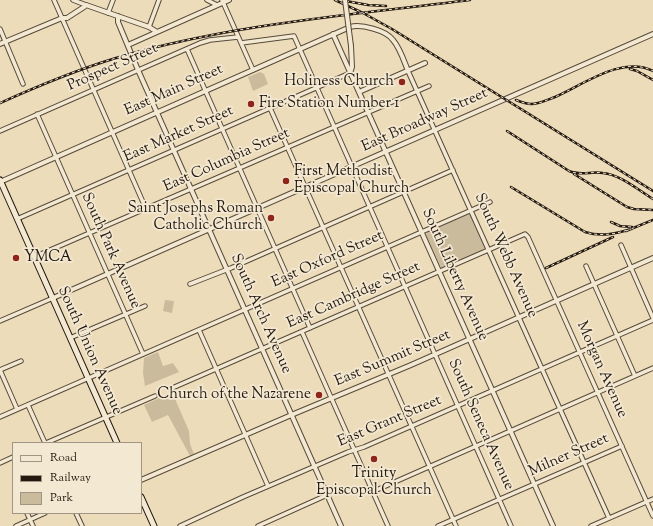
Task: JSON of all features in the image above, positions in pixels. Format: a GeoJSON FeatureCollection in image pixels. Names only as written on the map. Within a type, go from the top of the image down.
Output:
{"type":"FeatureCollection","features":[{"type":"Feature","properties":{"kind":"main road","name":"South Union Avenue"},"geometry":{"type":"LineString","coordinates":[[0,181],[117,442]]}},
{"type":"Feature","properties":{"kind":"main road"},"geometry":{"type":"LineString","coordinates":[[142,499],[154,526]]}},
{"type":"Feature","properties":{"kind":"street"},"geometry":{"type":"LineString","coordinates":[[54,0],[146,209]]}},
{"type":"Feature","properties":{"kind":"street"},"geometry":{"type":"LineString","coordinates":[[73,0],[149,27],[157,32]]}},
{"type":"Feature","properties":{"kind":"street"},"geometry":{"type":"LineString","coordinates":[[108,12],[112,0]]}},
{"type":"Feature","properties":{"kind":"street"},"geometry":{"type":"LineString","coordinates":[[149,27],[159,0]]}},
{"type":"Feature","properties":{"kind":"street"},"geometry":{"type":"LineString","coordinates":[[207,0],[217,5]]}},
{"type":"Feature","properties":{"kind":"street"},"geometry":{"type":"LineString","coordinates":[[128,45],[223,1],[229,0]]}},
{"type":"Feature","properties":{"kind":"street"},"geometry":{"type":"LineString","coordinates":[[345,0],[351,46],[352,67],[350,73]]}},
{"type":"Feature","properties":{"kind":"street"},"geometry":{"type":"LineString","coordinates":[[223,1],[253,70]]}},
{"type":"Feature","properties":{"kind":"street"},"geometry":{"type":"LineString","coordinates":[[0,44],[62,18],[67,18],[84,8],[86,5]]}},
{"type":"Feature","properties":{"kind":"street","name":"South Arch Avenue"},"geometry":{"type":"LineString","coordinates":[[118,16],[118,22],[138,70],[192,189],[339,525]]}},
{"type":"Feature","properties":{"kind":"street","name":"East Main Street"},"geometry":{"type":"LineString","coordinates":[[0,181],[350,26],[358,26]]}},
{"type":"Feature","properties":{"kind":"street","name":"South Webb Avenue"},"geometry":{"type":"LineString","coordinates":[[358,26],[378,30],[392,37],[609,518]]}},
{"type":"Feature","properties":{"kind":"street"},"geometry":{"type":"LineString","coordinates":[[0,29],[23,84]]}},
{"type":"Feature","properties":{"kind":"street","name":"South Liberty Avenue"},"geometry":{"type":"LineString","coordinates":[[333,34],[553,526]]}},
{"type":"Feature","properties":{"kind":"street","name":"East Broadway Street"},"geometry":{"type":"LineString","coordinates":[[52,298],[653,34]]}},
{"type":"Feature","properties":{"kind":"street","name":"South Seneca Avenue"},"geometry":{"type":"LineString","coordinates":[[241,43],[294,36],[511,526]]}},
{"type":"Feature","properties":{"kind":"street","name":"Prospect Street"},"geometry":{"type":"LineString","coordinates":[[0,131],[209,40],[238,37]]}},
{"type":"Feature","properties":{"kind":"street"},"geometry":{"type":"LineString","coordinates":[[187,49],[310,328]]}},
{"type":"Feature","properties":{"kind":"street"},"geometry":{"type":"LineString","coordinates":[[359,92],[426,63]]}},
{"type":"Feature","properties":{"kind":"street","name":"East Market Street"},"geometry":{"type":"LineString","coordinates":[[17,219],[350,73]]}},
{"type":"Feature","properties":{"kind":"street","name":"East Columbia Street"},"geometry":{"type":"LineString","coordinates":[[34,257],[429,86]]}},
{"type":"Feature","properties":{"kind":"street"},"geometry":{"type":"LineString","coordinates":[[270,108],[456,526]]}},
{"type":"Feature","properties":{"kind":"street","name":"South Park Avenue"},"geometry":{"type":"LineString","coordinates":[[37,114],[143,354]]}},
{"type":"Feature","properties":{"kind":"street"},"geometry":{"type":"LineString","coordinates":[[190,284],[227,270],[453,170]]}},
{"type":"Feature","properties":{"kind":"street","name":"East Oxford Street"},"geometry":{"type":"LineString","coordinates":[[0,417],[490,202]]}},
{"type":"Feature","properties":{"kind":"street","name":"East Cambridge Street"},"geometry":{"type":"LineString","coordinates":[[170,389],[525,234]]}},
{"type":"Feature","properties":{"kind":"street","name":"Morgan Avenue"},"geometry":{"type":"LineString","coordinates":[[525,234],[528,237],[653,516]]}},
{"type":"Feature","properties":{"kind":"street"},"geometry":{"type":"LineString","coordinates":[[621,245],[653,319]]}},
{"type":"Feature","properties":{"kind":"street","name":"East Summit Street"},"geometry":{"type":"LineString","coordinates":[[142,480],[435,354],[653,258]]}},
{"type":"Feature","properties":{"kind":"street"},"geometry":{"type":"LineString","coordinates":[[586,266],[635,376]]}},
{"type":"Feature","properties":{"kind":"street"},"geometry":{"type":"LineString","coordinates":[[0,321],[52,298]]}},
{"type":"Feature","properties":{"kind":"street"},"geometry":{"type":"LineString","coordinates":[[70,338],[145,306]]}},
{"type":"Feature","properties":{"kind":"street","name":"East Grant Street"},"geometry":{"type":"LineString","coordinates":[[180,526],[268,486],[412,427],[653,319]]}},
{"type":"Feature","properties":{"kind":"street"},"geometry":{"type":"LineString","coordinates":[[199,330],[268,486]]}},
{"type":"Feature","properties":{"kind":"street"},"geometry":{"type":"LineString","coordinates":[[302,332],[388,526]]}},
{"type":"Feature","properties":{"kind":"street"},"geometry":{"type":"LineString","coordinates":[[18,409],[0,370],[21,360]]}},
{"type":"Feature","properties":{"kind":"street"},"geometry":{"type":"LineString","coordinates":[[372,492],[653,368]]}},
{"type":"Feature","properties":{"kind":"street"},"geometry":{"type":"LineString","coordinates":[[47,442],[155,396]]}},
{"type":"Feature","properties":{"kind":"street"},"geometry":{"type":"LineString","coordinates":[[28,404],[45,442]]}},
{"type":"Feature","properties":{"kind":"street","name":"Milner Street"},"geometry":{"type":"LineString","coordinates":[[438,526],[622,446]]}},
{"type":"Feature","properties":{"kind":"street"},"geometry":{"type":"LineString","coordinates":[[0,463],[12,458]]}},
{"type":"Feature","properties":{"kind":"street"},"geometry":{"type":"LineString","coordinates":[[258,526],[327,495]]}},
{"type":"Feature","properties":{"kind":"street"},"geometry":{"type":"LineString","coordinates":[[591,526],[653,499]]}},
{"type":"Feature","properties":{"kind":"street"},"geometry":{"type":"LineString","coordinates":[[28,514],[33,526]]}},
{"type":"Feature","properties":{"kind":"street"},"geometry":{"type":"LineString","coordinates":[[16,526],[43,514]]}},
{"type":"Feature","properties":{"kind":"street"},"geometry":{"type":"LineString","coordinates":[[76,514],[82,526]]}},
{"type":"Feature","properties":{"kind":"green space"},"geometry":{"type":"Polygon","coordinates":[[[260,72],[264,74],[268,84],[253,91],[248,77],[260,72]]]}},
{"type":"Feature","properties":{"kind":"green space"},"geometry":{"type":"Polygon","coordinates":[[[468,214],[471,215],[485,247],[484,250],[443,268],[441,267],[426,235],[427,232],[468,214]]]}},
{"type":"Feature","properties":{"kind":"green space"},"geometry":{"type":"Polygon","coordinates":[[[165,300],[174,301],[172,313],[163,311],[165,300]]]}},
{"type":"Feature","properties":{"kind":"green space"},"geometry":{"type":"Polygon","coordinates":[[[158,352],[163,366],[173,363],[179,372],[145,386],[143,373],[144,358],[158,352]]]}},
{"type":"Feature","properties":{"kind":"green space"},"geometry":{"type":"Polygon","coordinates":[[[172,392],[189,431],[190,444],[194,454],[190,456],[168,415],[152,422],[144,405],[172,392]]]}},
{"type":"Feature","properties":{"kind":"railway"},"geometry":{"type":"LineString","coordinates":[[335,0],[392,29],[653,191]]}},
{"type":"Feature","properties":{"kind":"railway"},"geometry":{"type":"LineString","coordinates":[[0,103],[86,68],[159,46],[292,22],[470,0]]}},
{"type":"Feature","properties":{"kind":"railway"},"geometry":{"type":"LineString","coordinates":[[346,1],[368,5],[386,6]]}},
{"type":"Feature","properties":{"kind":"railway"},"geometry":{"type":"LineString","coordinates":[[516,100],[529,104],[540,103],[590,79],[616,69],[641,67],[653,71]]}},
{"type":"Feature","properties":{"kind":"railway"},"geometry":{"type":"LineString","coordinates":[[630,69],[637,71],[653,80]]}},
{"type":"Feature","properties":{"kind":"railway"},"geometry":{"type":"LineString","coordinates":[[507,131],[569,171],[578,173],[610,174],[629,183],[653,199]]}},
{"type":"Feature","properties":{"kind":"railway"},"geometry":{"type":"LineString","coordinates":[[574,174],[627,207],[653,210]]}},
{"type":"Feature","properties":{"kind":"railway"},"geometry":{"type":"LineString","coordinates":[[511,187],[585,232],[591,234],[608,234],[631,229]]}},
{"type":"Feature","properties":{"kind":"railway"},"geometry":{"type":"LineString","coordinates":[[626,231],[653,220]]}},
{"type":"Feature","properties":{"kind":"railway"},"geometry":{"type":"LineString","coordinates":[[611,222],[620,226],[632,227]]}},
{"type":"Feature","properties":{"kind":"railway"},"geometry":{"type":"LineString","coordinates":[[546,268],[613,237]]}},
{"type":"Feature","properties":{"kind":"place","name":"Holiness Church"},"geometry":{"type":"Point","coordinates":[402,82]}},
{"type":"Feature","properties":{"kind":"place","name":"Fire Station Number 1"},"geometry":{"type":"Point","coordinates":[251,104]}},
{"type":"Feature","properties":{"kind":"place","name":"First Methodist Episcopal Church"},"geometry":{"type":"Point","coordinates":[286,181]}},
{"type":"Feature","properties":{"kind":"place","name":"Saint Josephs Roman Catholic Church"},"geometry":{"type":"Point","coordinates":[271,218]}},
{"type":"Feature","properties":{"kind":"place","name":"YMCA"},"geometry":{"type":"Point","coordinates":[16,258]}},
{"type":"Feature","properties":{"kind":"place","name":"Church of the Nazarene"},"geometry":{"type":"Point","coordinates":[319,395]}},
{"type":"Feature","properties":{"kind":"place","name":"Trinity Episcopal Church"},"geometry":{"type":"Point","coordinates":[374,459]}}]}
